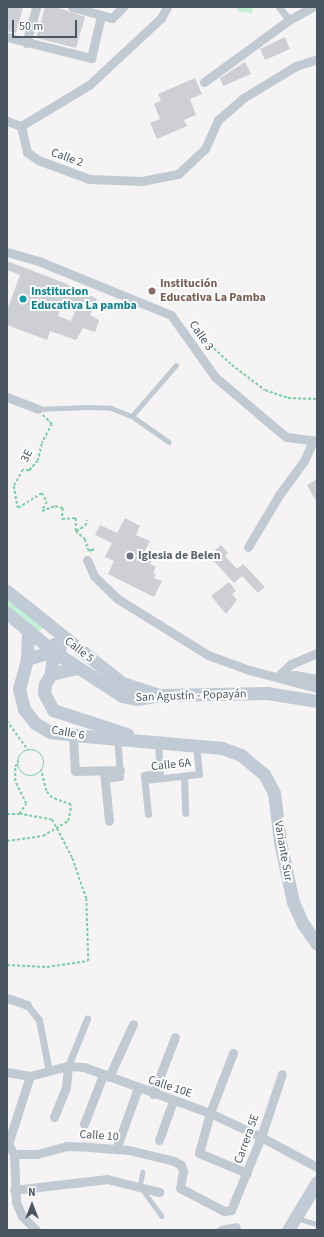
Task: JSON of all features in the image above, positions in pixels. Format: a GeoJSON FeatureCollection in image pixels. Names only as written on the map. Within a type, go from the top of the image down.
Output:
{"type":"FeatureCollection","features":[{"type":"Feature","properties":{"kind":"main road","name":"Calle 5"},"geometry":{"type":"LineString","coordinates":[[7,591],[73,646],[122,682],[160,695]]}},
{"type":"Feature","properties":{"kind":"main road","name":"Calle 5"},"geometry":{"type":"LineString","coordinates":[[7,613],[28,632],[53,651]]}},
{"type":"Feature","properties":{"kind":"main road","name":"Calle 6"},"geometry":{"type":"LineString","coordinates":[[55,631],[51,674],[45,684],[44,693],[53,710],[153,741]]}},
{"type":"Feature","properties":{"kind":"main road","name":"Calle 6"},"geometry":{"type":"LineString","coordinates":[[28,632],[27,660],[19,689],[24,709],[35,723],[50,732],[196,744],[232,750],[249,760]]}},
{"type":"Feature","properties":{"kind":"main road"},"geometry":{"type":"LineString","coordinates":[[27,660],[73,646]]}},
{"type":"Feature","properties":{"kind":"main road","name":"San Agustín - Popayán"},"geometry":{"type":"LineString","coordinates":[[53,651],[122,696],[137,699],[160,695],[267,693],[291,695],[317,701]]}},
{"type":"Feature","properties":{"kind":"main road"},"geometry":{"type":"LineString","coordinates":[[51,674],[78,668]]}},
{"type":"Feature","properties":{"kind":"main road","name":"Variante Sur"},"geometry":{"type":"LineString","coordinates":[[249,760],[264,774],[274,793],[280,842],[293,902],[303,924],[317,944]]}},
{"type":"Feature","properties":{"kind":"main road"},"geometry":{"type":"LineString","coordinates":[[288,1230],[317,1182]]}},
{"type":"Feature","properties":{"kind":"street"},"geometry":{"type":"LineString","coordinates":[[26,43],[36,7]]}},
{"type":"Feature","properties":{"kind":"street"},"geometry":{"type":"LineString","coordinates":[[72,7],[112,18],[123,7]]}},
{"type":"Feature","properties":{"kind":"street"},"geometry":{"type":"LineString","coordinates":[[7,122],[20,126],[89,86],[161,18],[166,7]]}},
{"type":"Feature","properties":{"kind":"street"},"geometry":{"type":"LineString","coordinates":[[279,7],[289,20]]}},
{"type":"Feature","properties":{"kind":"street"},"geometry":{"type":"LineString","coordinates":[[204,82],[289,20],[312,7]]}},
{"type":"Feature","properties":{"kind":"street"},"geometry":{"type":"LineString","coordinates":[[7,37],[26,43],[91,58],[101,16]]}},
{"type":"Feature","properties":{"kind":"street","name":"Calle 2"},"geometry":{"type":"LineString","coordinates":[[20,126],[27,152],[38,160],[89,179],[142,181],[178,174],[205,149],[218,120],[243,98],[296,66],[317,59]]}},
{"type":"Feature","properties":{"kind":"street","name":"Calle 3"},"geometry":{"type":"LineString","coordinates":[[7,252],[41,262],[172,315],[215,377],[286,437],[315,441]]}},
{"type":"Feature","properties":{"kind":"street"},"geometry":{"type":"LineString","coordinates":[[7,397],[38,409]]}},
{"type":"Feature","properties":{"kind":"street"},"geometry":{"type":"LineString","coordinates":[[248,547],[279,495],[304,461],[315,441]]}},
{"type":"Feature","properties":{"kind":"street"},"geometry":{"type":"LineString","coordinates":[[87,560],[94,576],[118,599],[208,654],[227,663],[317,688]]}},
{"type":"Feature","properties":{"kind":"street"},"geometry":{"type":"LineString","coordinates":[[277,677],[291,664],[317,653]]}},
{"type":"Feature","properties":{"kind":"street"},"geometry":{"type":"LineString","coordinates":[[277,677],[295,675],[317,679]]}},
{"type":"Feature","properties":{"kind":"street"},"geometry":{"type":"LineString","coordinates":[[73,735],[74,771],[104,775],[120,773],[117,738]]}},
{"type":"Feature","properties":{"kind":"street"},"geometry":{"type":"LineString","coordinates":[[153,741],[160,775]]}},
{"type":"Feature","properties":{"kind":"street","name":"Calle 6A"},"geometry":{"type":"LineString","coordinates":[[148,814],[145,777],[160,775],[184,777],[199,774],[196,744]]}},
{"type":"Feature","properties":{"kind":"street"},"geometry":{"type":"LineString","coordinates":[[104,775],[109,821]]}},
{"type":"Feature","properties":{"kind":"street"},"geometry":{"type":"LineString","coordinates":[[184,777],[185,813]]}},
{"type":"Feature","properties":{"kind":"street"},"geometry":{"type":"LineString","coordinates":[[7,998],[27,1005],[39,1020],[49,1071]]}},
{"type":"Feature","properties":{"kind":"street"},"geometry":{"type":"LineString","coordinates":[[54,1116],[66,1088],[68,1066],[87,1019]]}},
{"type":"Feature","properties":{"kind":"street"},"geometry":{"type":"LineString","coordinates":[[84,1124],[106,1076],[133,1024]]}},
{"type":"Feature","properties":{"kind":"street"},"geometry":{"type":"LineString","coordinates":[[153,1094],[174,1037]]}},
{"type":"Feature","properties":{"kind":"street"},"geometry":{"type":"LineString","coordinates":[[233,1053],[210,1113],[199,1153],[247,1172]]}},
{"type":"Feature","properties":{"kind":"street","name":"Calle 10E"},"geometry":{"type":"LineString","coordinates":[[7,1072],[30,1076],[68,1066],[84,1067],[153,1094],[210,1113],[261,1137],[317,1167]]}},
{"type":"Feature","properties":{"kind":"street","name":"Carrera 5E"},"geometry":{"type":"LineString","coordinates":[[231,1210],[261,1137],[282,1074]]}},
{"type":"Feature","properties":{"kind":"street"},"geometry":{"type":"LineString","coordinates":[[30,1076],[8,1144],[14,1154],[14,1190],[22,1216],[36,1230]]}},
{"type":"Feature","properties":{"kind":"street"},"geometry":{"type":"LineString","coordinates":[[116,1149],[138,1088]]}},
{"type":"Feature","properties":{"kind":"street"},"geometry":{"type":"LineString","coordinates":[[158,1140],[173,1101]]}},
{"type":"Feature","properties":{"kind":"street","name":"Calle 10"},"geometry":{"type":"LineString","coordinates":[[14,1154],[37,1154],[66,1146],[116,1149],[174,1160],[181,1165],[183,1171],[180,1188],[224,1211],[231,1210]]}},
{"type":"Feature","properties":{"kind":"street"},"geometry":{"type":"LineString","coordinates":[[14,1190],[107,1179],[140,1186],[159,1192]]}},
{"type":"Feature","properties":{"kind":"street"},"geometry":{"type":"LineString","coordinates":[[221,1230],[237,1229]]}},
{"type":"Feature","properties":{"kind":"lane"},"geometry":{"type":"LineString","coordinates":[[132,416],[176,365]]}},
{"type":"Feature","properties":{"kind":"lane"},"geometry":{"type":"LineString","coordinates":[[38,409],[87,406],[111,408],[132,416],[169,442]]}},
{"type":"Feature","properties":{"kind":"lane"},"geometry":{"type":"LineString","coordinates":[[143,1172],[140,1186],[162,1216]]}},
{"type":"Feature","properties":{"kind":"lane"},"geometry":{"type":"LineString","coordinates":[[295,1218],[317,1224]]}},
{"type":"Feature","properties":{"kind":"path"},"geometry":{"type":"LineString","coordinates":[[191,327],[232,365],[265,390],[288,398],[317,399]]}},
{"type":"Feature","properties":{"kind":"path","name":"3E"},"geometry":{"type":"LineString","coordinates":[[38,409],[52,424],[42,444],[38,461],[29,471],[23,470],[14,486],[18,508],[42,493],[47,502],[41,510],[44,512],[55,506],[63,508],[62,519],[70,517],[76,518],[76,531]]}},
{"type":"Feature","properties":{"kind":"path"},"geometry":{"type":"LineString","coordinates":[[87,520],[84,526],[76,531],[85,539],[89,551],[94,549],[87,560]]}},
{"type":"Feature","properties":{"kind":"path"},"geometry":{"type":"LineString","coordinates":[[7,721],[28,750]]}},
{"type":"Feature","properties":{"kind":"path"},"geometry":{"type":"LineString","coordinates":[[18,761],[23,774],[33,776],[41,771],[44,765],[42,756],[36,750],[28,750],[21,754],[15,767],[15,781],[26,804],[19,814]]}},
{"type":"Feature","properties":{"kind":"path"},"geometry":{"type":"LineString","coordinates":[[7,841],[43,836],[68,821],[71,805],[52,798],[46,791],[41,771]]}},
{"type":"Feature","properties":{"kind":"path"},"geometry":{"type":"LineString","coordinates":[[7,814],[19,814],[52,820],[72,858],[86,899],[88,961],[47,967],[7,965]]}},
{"type":"Feature","properties":{"kind":"green space"},"geometry":{"type":"Polygon","coordinates":[[[237,7],[253,7],[252,13],[237,11],[237,7]]]}},
{"type":"Feature","properties":{"kind":"green space"},"geometry":{"type":"Polygon","coordinates":[[[7,595],[43,628],[36,635],[7,609],[7,595]]]}},
{"type":"Feature","properties":{"kind":"building"},"geometry":{"type":"Polygon","coordinates":[[[7,7],[23,7],[16,33],[7,31],[7,7]]]}},
{"type":"Feature","properties":{"kind":"building"},"geometry":{"type":"Polygon","coordinates":[[[45,7],[56,7],[85,17],[76,48],[36,38],[45,7]]]}},
{"type":"Feature","properties":{"kind":"building"},"geometry":{"type":"Polygon","coordinates":[[[285,37],[290,49],[265,60],[260,49],[285,37]]]}},
{"type":"Feature","properties":{"kind":"building"},"geometry":{"type":"Polygon","coordinates":[[[245,62],[251,74],[223,86],[220,78],[245,62]]]}},
{"type":"Feature","properties":{"kind":"building"},"geometry":{"type":"Polygon","coordinates":[[[195,78],[202,94],[190,99],[196,115],[184,120],[187,126],[157,139],[150,123],[160,119],[154,104],[161,101],[158,94],[195,78]]]}},
{"type":"Feature","properties":{"kind":"building"},"geometry":{"type":"Polygon","coordinates":[[[7,261],[62,282],[97,299],[90,315],[99,320],[95,332],[83,328],[76,340],[50,331],[47,340],[7,325],[7,310],[20,275],[7,270],[7,261]],[[65,299],[58,316],[71,321],[78,304],[65,299]]]}},
{"type":"Feature","properties":{"kind":"building"},"geometry":{"type":"Polygon","coordinates":[[[317,479],[317,503],[307,485],[317,479]]]}},
{"type":"Feature","properties":{"kind":"building","name":"Iglesia de Belen"},"geometry":{"type":"Polygon","coordinates":[[[125,518],[140,526],[136,535],[150,541],[145,551],[154,555],[150,564],[156,567],[153,573],[156,574],[154,578],[162,581],[154,597],[108,574],[114,561],[105,557],[112,543],[95,535],[100,525],[117,533],[125,518]]]}},
{"type":"Feature","properties":{"kind":"building"},"geometry":{"type":"Polygon","coordinates":[[[221,545],[228,553],[225,556],[237,569],[243,564],[265,587],[258,593],[242,576],[234,583],[209,556],[221,545]]]}},
{"type":"Feature","properties":{"kind":"building"},"geometry":{"type":"Polygon","coordinates":[[[229,582],[236,591],[232,594],[237,600],[226,614],[211,596],[229,582]]]}},
{"type":"Feature","properties":{"kind":"place","name":"Institución Educativa La Pamba"},"geometry":{"type":"Point","coordinates":[152,291]}},
{"type":"Feature","properties":{"kind":"place","name":"Institucion Educativa La pamba"},"geometry":{"type":"Point","coordinates":[23,299]}},
{"type":"Feature","properties":{"kind":"place","name":"Iglesia de Belen"},"geometry":{"type":"Point","coordinates":[130,556]}}]}
